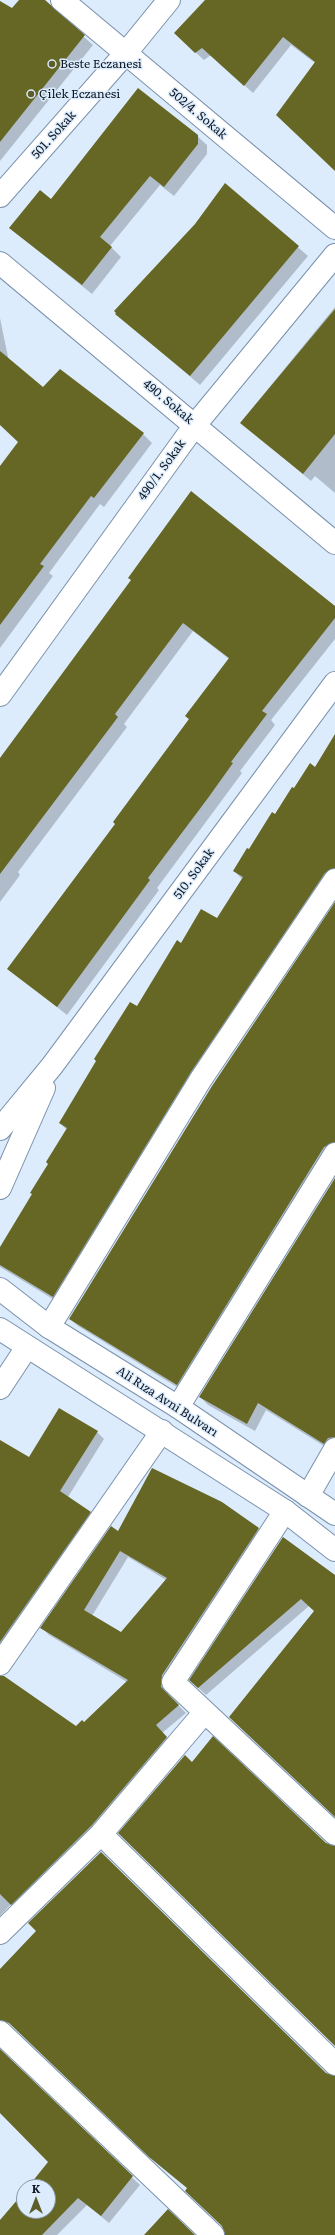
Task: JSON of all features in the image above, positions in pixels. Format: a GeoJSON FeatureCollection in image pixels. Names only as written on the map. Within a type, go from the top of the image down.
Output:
{"type":"FeatureCollection","features":[{"type":"Feature","properties":{"kind":"street","name":"502/4. Sokak"},"geometry":{"type":"LineString","coordinates":[[62,0],[335,228]]}},
{"type":"Feature","properties":{"kind":"street","name":"501. Sokak"},"geometry":{"type":"LineString","coordinates":[[0,196],[125,54],[169,0]]}},
{"type":"Feature","properties":{"kind":"street","name":"490/1. Sokak"},"geometry":{"type":"LineString","coordinates":[[0,695],[195,425],[335,255]]}},
{"type":"Feature","properties":{"kind":"street","name":"490. Sokak"},"geometry":{"type":"LineString","coordinates":[[0,263],[335,543]]}},
{"type":"Feature","properties":{"kind":"street","name":"510. Sokak"},"geometry":{"type":"LineString","coordinates":[[0,1129],[52,1066],[335,683]]}},
{"type":"Feature","properties":{"kind":"street"},"geometry":{"type":"LineString","coordinates":[[49,1327],[201,1079],[335,880]]}},
{"type":"Feature","properties":{"kind":"street","name":"510. Sokak"},"geometry":{"type":"LineString","coordinates":[[0,1188],[52,1066]]}},
{"type":"Feature","properties":{"kind":"street"},"geometry":{"type":"LineString","coordinates":[[178,1407],[335,1154]]}},
{"type":"Feature","properties":{"kind":"street","name":"Ali Rıza Avni Bulvarı"},"geometry":{"type":"LineString","coordinates":[[0,1289],[49,1327],[178,1407],[335,1514]]}},
{"type":"Feature","properties":{"kind":"street"},"geometry":{"type":"LineString","coordinates":[[0,1329],[162,1431],[285,1511],[335,1550]]}},
{"type":"Feature","properties":{"kind":"street"},"geometry":{"type":"LineString","coordinates":[[0,1388],[27,1347]]}},
{"type":"Feature","properties":{"kind":"street"},"geometry":{"type":"LineString","coordinates":[[0,1664],[162,1431]]}},
{"type":"Feature","properties":{"kind":"street"},"geometry":{"type":"LineString","coordinates":[[308,1496],[335,1449]]}},
{"type":"Feature","properties":{"kind":"street"},"geometry":{"type":"LineString","coordinates":[[285,1511],[173,1682],[204,1713],[335,1834]]}},
{"type":"Feature","properties":{"kind":"street"},"geometry":{"type":"LineString","coordinates":[[5,1920],[101,1834],[204,1713]]}},
{"type":"Feature","properties":{"kind":"street"},"geometry":{"type":"LineString","coordinates":[[101,1834],[335,2064]]}},
{"type":"Feature","properties":{"kind":"street"},"geometry":{"type":"LineString","coordinates":[[0,2032],[213,2235]]}},
{"type":"Feature","properties":{"kind":"building"},"geometry":{"type":"Polygon","coordinates":[[[19,0],[45,0],[85,35],[0,142],[0,1],[12,8],[19,0]]]}},
{"type":"Feature","properties":{"kind":"building"},"geometry":{"type":"Polygon","coordinates":[[[205,0],[335,0],[335,171],[276,115],[315,62],[283,37],[244,86],[202,48],[195,53],[174,33],[205,0]]]}},
{"type":"Feature","properties":{"kind":"building"},"geometry":{"type":"Polygon","coordinates":[[[138,88],[198,135],[198,144],[164,187],[150,176],[100,237],[112,247],[82,285],[9,228],[40,190],[51,199],[138,88]]]}},
{"type":"Feature","properties":{"kind":"building"},"geometry":{"type":"Polygon","coordinates":[[[225,183],[299,246],[190,376],[115,314],[116,313],[114,311],[195,224],[225,183]]]}},
{"type":"Feature","properties":{"kind":"building"},"geometry":{"type":"Polygon","coordinates":[[[335,309],[335,434],[303,474],[240,423],[335,309]]]}},
{"type":"Feature","properties":{"kind":"building"},"geometry":{"type":"Polygon","coordinates":[[[0,351],[43,387],[60,369],[144,433],[94,498],[91,496],[40,564],[44,566],[0,625],[0,466],[18,442],[0,425],[0,351]]]}},
{"type":"Feature","properties":{"kind":"building"},"geometry":{"type":"Polygon","coordinates":[[[191,491],[335,606],[335,618],[262,711],[267,714],[231,762],[233,763],[208,798],[148,878],[150,880],[57,1007],[7,969],[115,824],[113,822],[189,719],[185,716],[229,658],[183,623],[115,714],[118,717],[0,874],[0,758],[131,580],[128,578],[191,491]]]}},
{"type":"Feature","properties":{"kind":"building"},"geometry":{"type":"Polygon","coordinates":[[[335,734],[335,868],[325,873],[191,1072],[53,1297],[0,1265],[0,1247],[32,1194],[30,1193],[48,1164],[46,1162],[67,1128],[59,1123],[96,1061],[94,1059],[130,1002],[137,1006],[177,940],[181,943],[201,909],[217,918],[243,877],[233,871],[247,848],[249,849],[272,812],[275,814],[292,787],[294,788],[310,763],[315,767],[335,734]]]}},
{"type":"Feature","properties":{"kind":"building"},"geometry":{"type":"Polygon","coordinates":[[[335,902],[335,1142],[324,1147],[177,1385],[69,1319],[212,1086],[335,902]]]}},
{"type":"Feature","properties":{"kind":"building"},"geometry":{"type":"Polygon","coordinates":[[[335,1178],[335,1437],[328,1438],[324,1444],[258,1403],[247,1424],[199,1397],[335,1178]]]}},
{"type":"Feature","properties":{"kind":"building"},"geometry":{"type":"Polygon","coordinates":[[[59,1408],[98,1431],[60,1491],[91,1512],[0,1642],[0,1440],[29,1457],[59,1408]]]}},
{"type":"Feature","properties":{"kind":"building"},"geometry":{"type":"Polygon","coordinates":[[[152,1468],[222,1502],[259,1528],[162,1675],[161,1687],[179,1705],[156,1725],[167,1737],[92,1825],[11,1905],[0,1894],[0,1676],[4,1676],[76,1726],[82,1720],[84,1722],[128,1680],[40,1628],[111,1526],[118,1531],[152,1468]],[[120,1551],[84,1610],[121,1632],[167,1578],[120,1551]]]}},
{"type":"Feature","properties":{"kind":"building"},"geometry":{"type":"Polygon","coordinates":[[[283,1537],[335,1575],[335,1817],[229,1717],[314,1611],[301,1599],[198,1688],[189,1680],[283,1537]]]}},
{"type":"Feature","properties":{"kind":"building"},"geometry":{"type":"Polygon","coordinates":[[[213,1736],[326,1843],[335,1846],[335,2046],[118,1833],[185,1755],[192,1762],[213,1736]]]}},
{"type":"Feature","properties":{"kind":"building"},"geometry":{"type":"Polygon","coordinates":[[[101,1852],[326,2073],[335,2076],[335,2235],[225,2235],[222,2226],[185,2191],[187,2188],[149,2157],[9,2023],[0,2020],[0,1969],[36,1931],[28,1923],[101,1852]]]}},
{"type":"Feature","properties":{"kind":"building"},"geometry":{"type":"Polygon","coordinates":[[[0,2049],[133,2176],[101,2216],[78,2198],[42,2235],[0,2235],[0,2220],[16,2201],[16,2219],[56,2219],[56,2179],[34,2179],[48,2162],[0,2113],[0,2049]]]}},
{"type":"Feature","properties":{"kind":"building"},"geometry":{"type":"Polygon","coordinates":[[[168,2209],[195,2235],[144,2235],[168,2209]]]}},
{"type":"Feature","properties":{"kind":"place","name":"Beste Eczanesi"},"geometry":{"type":"Point","coordinates":[52,64]}},
{"type":"Feature","properties":{"kind":"place","name":"Çilek Eczanesi"},"geometry":{"type":"Point","coordinates":[31,94]}}]}
